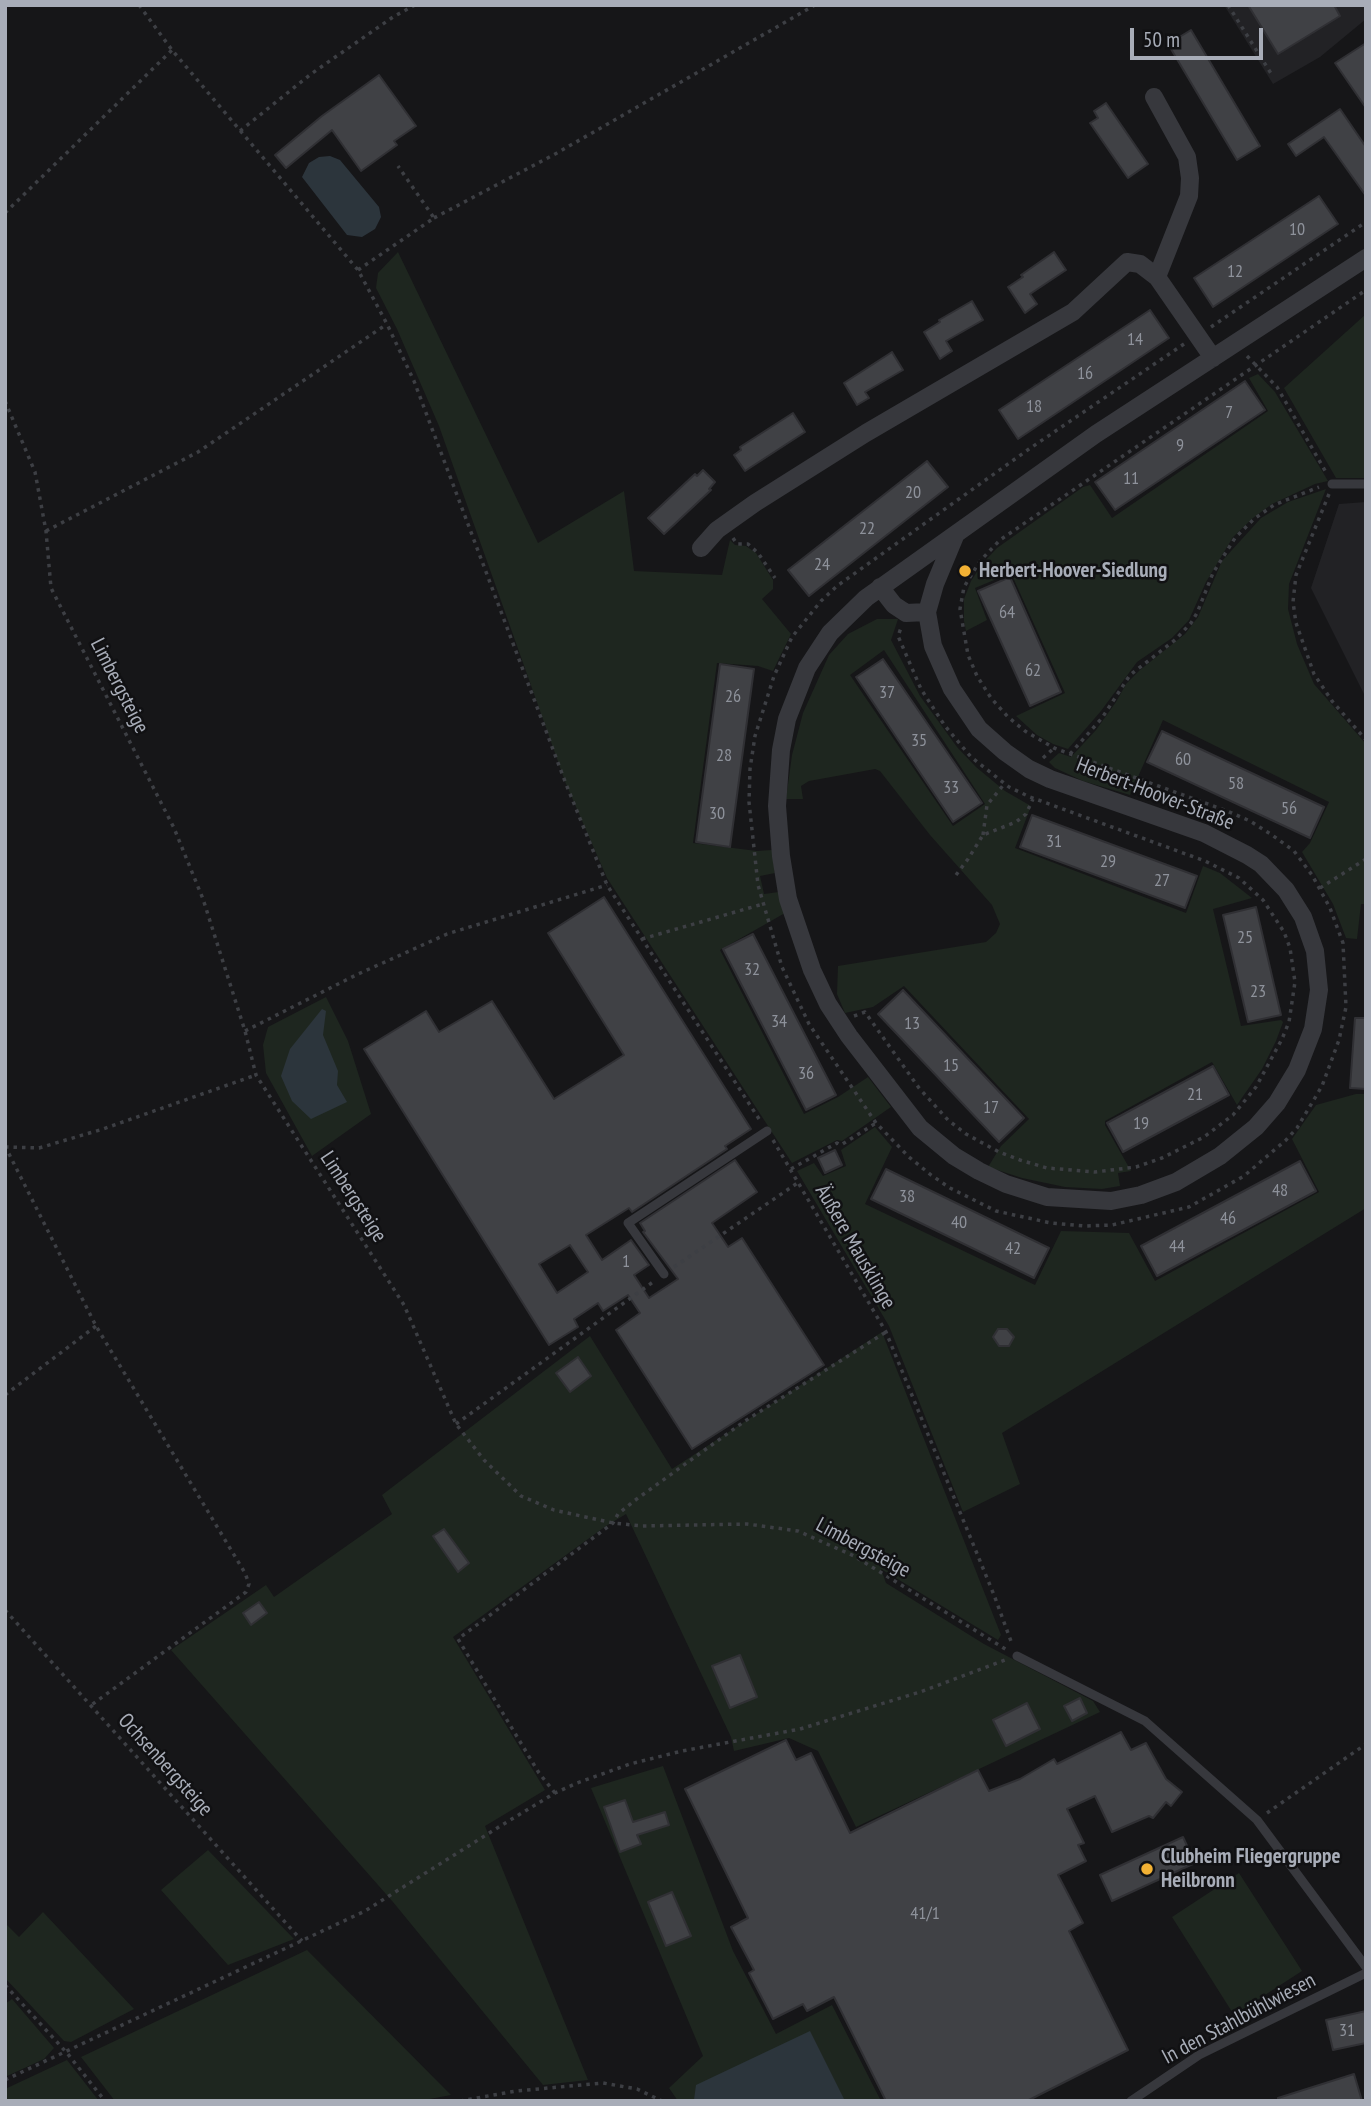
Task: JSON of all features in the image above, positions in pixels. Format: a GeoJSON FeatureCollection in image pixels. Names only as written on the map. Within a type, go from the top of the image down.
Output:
{"type":"FeatureCollection","features":[{"type":"Feature","properties":{"kind":"street"},"geometry":{"type":"LineString","coordinates":[[1154,97],[1187,157],[1190,178],[1189,196],[1157,277]]}},
{"type":"Feature","properties":{"kind":"street","name":"Herbert-Hoover-Straße"},"geometry":{"type":"LineString","coordinates":[[957,533],[940,571],[927,612],[933,646],[952,689],[979,729],[1029,769],[1050,779],[1204,833],[1247,855],[1275,877],[1286,890],[1303,917],[1315,951],[1319,990],[1313,1029],[1297,1070],[1277,1103],[1256,1127],[1203,1168],[1177,1182],[1124,1199],[1069,1200],[1028,1192],[1006,1184],[954,1156],[936,1143],[912,1119],[839,1021],[812,970],[788,898],[778,836],[778,775],[787,719],[807,668],[824,640],[844,617],[880,587],[1096,434],[1366,258]]}},
{"type":"Feature","properties":{"kind":"street"},"geometry":{"type":"LineString","coordinates":[[701,548],[717,530],[755,503],[866,433],[1073,312],[1127,262],[1140,264],[1157,277],[1213,358]]}},
{"type":"Feature","properties":{"kind":"street"},"geometry":{"type":"LineString","coordinates":[[880,587],[894,605],[906,613],[927,612]]}},
{"type":"Feature","properties":{"kind":"lane"},"geometry":{"type":"LineString","coordinates":[[1332,484],[1366,484]]}},
{"type":"Feature","properties":{"kind":"lane"},"geometry":{"type":"LineString","coordinates":[[664,1274],[628,1223],[767,1131]]}},
{"type":"Feature","properties":{"kind":"lane"},"geometry":{"type":"LineString","coordinates":[[1017,1656],[1145,1721],[1256,1820],[1366,1967]]}},
{"type":"Feature","properties":{"kind":"lane","name":"In den Stahlbühlwiesen"},"geometry":{"type":"LineString","coordinates":[[1131,2101],[1199,2055],[1366,1973]]}},
{"type":"Feature","properties":{"kind":"path","name":"Äußere Mausklinge"},"geometry":{"type":"LineString","coordinates":[[139,5],[172,50],[358,271],[387,324],[419,394],[566,784],[607,885],[791,1169],[886,1332],[1017,1656]]}},
{"type":"Feature","properties":{"kind":"path"},"geometry":{"type":"LineString","coordinates":[[240,131],[311,74],[393,17],[415,5]]}},
{"type":"Feature","properties":{"kind":"path"},"geometry":{"type":"LineString","coordinates":[[358,271],[434,218],[557,153],[816,5]]}},
{"type":"Feature","properties":{"kind":"path"},"geometry":{"type":"LineString","coordinates":[[1228,5],[1272,75]]}},
{"type":"Feature","properties":{"kind":"path"},"geometry":{"type":"LineString","coordinates":[[5,213],[172,50]]}},
{"type":"Feature","properties":{"kind":"path"},"geometry":{"type":"LineString","coordinates":[[398,166],[434,218]]}},
{"type":"Feature","properties":{"kind":"path"},"geometry":{"type":"LineString","coordinates":[[1366,222],[1029,449],[861,567],[837,586],[807,618],[792,638],[774,676],[755,736],[749,802],[758,885],[782,967],[801,1009],[829,1056],[876,1123],[909,1157],[950,1188],[996,1211],[1021,1218],[1084,1226],[1112,1225],[1189,1207],[1244,1176],[1286,1140],[1307,1113],[1322,1086],[1333,1059],[1346,1007],[1346,965],[1340,934],[1320,888],[1294,851],[1250,821],[1070,754],[1043,742],[1008,717],[977,676],[968,655],[962,629],[961,598],[968,577],[1000,540],[1366,290]]}},
{"type":"Feature","properties":{"kind":"path"},"geometry":{"type":"LineString","coordinates":[[46,531],[198,452],[387,324]]}},
{"type":"Feature","properties":{"kind":"path"},"geometry":{"type":"LineString","coordinates":[[1235,344],[1277,387],[1332,484]]}},
{"type":"Feature","properties":{"kind":"path","name":"Limbergsteige"},"geometry":{"type":"LineString","coordinates":[[5,401],[35,472],[46,531],[51,588],[174,828],[203,900],[257,1075],[404,1305],[456,1424],[484,1460],[521,1496],[554,1510],[613,1523],[642,1526],[747,1524],[798,1531],[854,1556],[1017,1656]]}},
{"type":"Feature","properties":{"kind":"path"},"geometry":{"type":"LineString","coordinates":[[1332,484],[1296,575],[1293,602],[1314,674],[1332,701],[1366,740]]}},
{"type":"Feature","properties":{"kind":"path"},"geometry":{"type":"LineString","coordinates":[[1070,754],[1102,718],[1130,675],[1175,640],[1191,623],[1198,613],[1217,564],[1235,538],[1254,519],[1274,505],[1306,491],[1332,484]]}},
{"type":"Feature","properties":{"kind":"path"},"geometry":{"type":"LineString","coordinates":[[737,544],[748,544],[758,553],[775,578]]}},
{"type":"Feature","properties":{"kind":"path"},"geometry":{"type":"LineString","coordinates":[[839,1021],[865,1012],[919,1088],[948,1120],[966,1134],[999,1152],[1046,1168],[1095,1172],[1136,1167],[1184,1148],[1233,1115],[1268,1069],[1289,1022],[1295,982],[1290,948],[1274,914],[1252,889],[1222,869],[1033,798],[1005,783],[959,745],[921,689],[898,636],[906,613]]}},
{"type":"Feature","properties":{"kind":"path"},"geometry":{"type":"LineString","coordinates":[[956,875],[983,835],[987,805],[1005,783]]}},
{"type":"Feature","properties":{"kind":"path"},"geometry":{"type":"LineString","coordinates":[[983,835],[1016,822],[1026,814],[1033,798]]}},
{"type":"Feature","properties":{"kind":"path"},"geometry":{"type":"LineString","coordinates":[[1320,888],[1366,859]]}},
{"type":"Feature","properties":{"kind":"path"},"geometry":{"type":"LineString","coordinates":[[245,1031],[356,975],[446,934],[607,885]]}},
{"type":"Feature","properties":{"kind":"path"},"geometry":{"type":"LineString","coordinates":[[642,939],[763,904]]}},
{"type":"Feature","properties":{"kind":"path"},"geometry":{"type":"LineString","coordinates":[[90,1706],[246,1592],[249,1584],[96,1326],[5,1147],[39,1148],[103,1129],[257,1075]]}},
{"type":"Feature","properties":{"kind":"path"},"geometry":{"type":"LineString","coordinates":[[791,1169],[837,1143],[841,1145],[876,1123]]}},
{"type":"Feature","properties":{"kind":"path"},"geometry":{"type":"LineString","coordinates":[[456,1424],[664,1274],[799,1182]]}},
{"type":"Feature","properties":{"kind":"path"},"geometry":{"type":"LineString","coordinates":[[5,1395],[96,1326]]}},
{"type":"Feature","properties":{"kind":"path"},"geometry":{"type":"LineString","coordinates":[[555,1793],[539,1773],[458,1639],[613,1523],[618,1514],[634,1501],[745,1421],[886,1332]]}},
{"type":"Feature","properties":{"kind":"path","name":"Ochsenbergsteige"},"geometry":{"type":"LineString","coordinates":[[5,1610],[302,1941]]}},
{"type":"Feature","properties":{"kind":"path"},"geometry":{"type":"LineString","coordinates":[[5,2080],[365,1911],[555,1793],[630,1765],[669,1754],[800,1729],[920,1692],[1017,1656]]}},
{"type":"Feature","properties":{"kind":"path"},"geometry":{"type":"LineString","coordinates":[[1256,1820],[1366,1744]]}},
{"type":"Feature","properties":{"kind":"path"},"geometry":{"type":"LineString","coordinates":[[5,1985],[67,2053],[105,2101]]}},
{"type":"Feature","properties":{"kind":"path"},"geometry":{"type":"LineString","coordinates":[[460,2101],[516,2091],[603,2083],[637,2089],[662,2101]]}},
{"type":"Feature","properties":{"kind":"shaded area"},"geometry":{"type":"Polygon","coordinates":[[[1224,5],[1366,5],[1366,19],[1320,57],[1273,84],[1224,5]]]}},
{"type":"Feature","properties":{"kind":"shaded area"},"geometry":{"type":"Polygon","coordinates":[[[330,156],[340,160],[379,207],[381,217],[375,229],[362,237],[347,235],[302,177],[309,163],[319,157],[330,156]]]}},
{"type":"Feature","properties":{"kind":"shaded area"},"geometry":{"type":"Polygon","coordinates":[[[398,252],[538,543],[624,491],[634,571],[722,575],[730,540],[735,545],[746,546],[756,553],[773,580],[773,589],[762,599],[791,634],[773,671],[758,666],[717,663],[693,843],[757,851],[772,850],[775,873],[760,876],[764,894],[779,892],[785,913],[720,950],[804,1114],[838,1097],[868,1077],[891,1107],[842,1141],[837,1140],[792,1163],[607,878],[566,784],[439,426],[376,288],[378,273],[398,252]]]}},
{"type":"Feature","properties":{"kind":"shaded area"},"geometry":{"type":"Polygon","coordinates":[[[1366,314],[1366,478],[1336,478],[1284,388],[1366,314]]]}},
{"type":"Feature","properties":{"kind":"shaded area"},"geometry":{"type":"Polygon","coordinates":[[[1258,374],[1275,392],[1328,481],[1315,484],[1272,504],[1233,537],[1206,582],[1189,620],[1172,638],[1137,662],[1101,711],[1068,749],[1037,735],[1016,716],[1065,693],[1011,573],[975,588],[987,620],[966,631],[964,599],[971,581],[997,548],[1083,487],[1090,485],[1112,518],[1268,411],[1249,378],[1258,374]]]}},
{"type":"Feature","properties":{"kind":"shaded area"},"geometry":{"type":"Polygon","coordinates":[[[1326,489],[1289,584],[1288,609],[1297,644],[1314,684],[1366,744],[1366,904],[1361,904],[1357,939],[1346,938],[1333,904],[1302,852],[1310,843],[1329,802],[1163,720],[1130,795],[1083,781],[1055,768],[1049,762],[1059,753],[1071,757],[1096,730],[1126,684],[1185,634],[1198,617],[1222,561],[1261,518],[1288,502],[1326,489]]]}},
{"type":"Feature","properties":{"kind":"shaded area"},"geometry":{"type":"Polygon","coordinates":[[[1366,502],[1366,698],[1311,588],[1339,504],[1366,502]]]}},
{"type":"Feature","properties":{"kind":"shaded area"},"geometry":{"type":"Polygon","coordinates":[[[877,619],[898,619],[891,640],[920,696],[957,747],[976,767],[1005,791],[1031,806],[1015,848],[1186,913],[1203,866],[1220,873],[1252,898],[1213,909],[1241,1026],[1281,1020],[1283,1022],[1276,1041],[1262,1069],[1237,1105],[1212,1062],[1105,1121],[1131,1171],[1118,1173],[1120,1186],[1102,1189],[1065,1187],[988,1167],[1001,1146],[1029,1119],[904,986],[873,1007],[845,1013],[837,994],[838,966],[986,942],[996,933],[1000,924],[992,905],[930,835],[880,771],[875,769],[809,781],[801,786],[803,799],[786,799],[792,755],[803,713],[829,655],[848,634],[877,619]],[[884,650],[850,675],[953,826],[985,804],[884,650]]]}},
{"type":"Feature","properties":{"kind":"shaded area"},"geometry":{"type":"Polygon","coordinates":[[[326,997],[348,1041],[371,1114],[312,1156],[266,1073],[263,1045],[268,1027],[326,997]]]}},
{"type":"Feature","properties":{"kind":"shaded area"},"geometry":{"type":"Polygon","coordinates":[[[322,1009],[326,1011],[323,1035],[338,1071],[337,1085],[347,1102],[311,1119],[292,1101],[281,1076],[290,1049],[322,1009]]]}},
{"type":"Feature","properties":{"kind":"shaded area"},"geometry":{"type":"Polygon","coordinates":[[[1356,1094],[1366,1094],[1366,1208],[1002,1433],[1020,1484],[963,1512],[889,1326],[797,1171],[814,1163],[823,1176],[846,1166],[841,1150],[875,1127],[892,1147],[865,1204],[1035,1285],[1061,1231],[1129,1233],[1155,1281],[1319,1192],[1292,1139],[1316,1105],[1356,1094]]]}},
{"type":"Feature","properties":{"kind":"shaded area"},"geometry":{"type":"Polygon","coordinates":[[[882,1332],[1001,1635],[998,1640],[881,1569],[886,1583],[984,1644],[1093,1701],[1100,1712],[856,1827],[818,1751],[789,1738],[734,1751],[731,1737],[626,1514],[606,1526],[453,1637],[545,1790],[485,1826],[588,2080],[543,2085],[393,1902],[171,1650],[266,1585],[274,1597],[392,1514],[382,1495],[590,1336],[672,1469],[882,1332]]]}},
{"type":"Feature","properties":{"kind":"shaded area"},"geometry":{"type":"Polygon","coordinates":[[[663,1766],[733,1951],[776,2034],[832,2005],[881,2101],[678,2101],[669,2088],[703,2056],[591,1788],[663,1766]]]}},
{"type":"Feature","properties":{"kind":"shaded area"},"geometry":{"type":"Polygon","coordinates":[[[208,1850],[294,1939],[228,1965],[161,1890],[208,1850]]]}},
{"type":"Feature","properties":{"kind":"shaded area"},"geometry":{"type":"Polygon","coordinates":[[[1239,1873],[1302,1971],[1234,2015],[1172,1917],[1239,1873]]]}},
{"type":"Feature","properties":{"kind":"shaded area"},"geometry":{"type":"Polygon","coordinates":[[[43,1912],[134,2009],[71,2042],[64,2041],[5,1978],[5,1923],[19,1937],[43,1912]]]}},
{"type":"Feature","properties":{"kind":"shaded area"},"geometry":{"type":"Polygon","coordinates":[[[307,1950],[451,2095],[419,2101],[115,2101],[81,2057],[307,1950]]]}},
{"type":"Feature","properties":{"kind":"shaded area"},"geometry":{"type":"Polygon","coordinates":[[[12,1999],[54,2048],[44,2059],[5,2077],[5,2004],[12,1999]]]}},
{"type":"Feature","properties":{"kind":"shaded area"},"geometry":{"type":"Polygon","coordinates":[[[810,2031],[845,2101],[694,2100],[696,2085],[810,2031]]]}},
{"type":"Feature","properties":{"kind":"shaded area"},"geometry":{"type":"Polygon","coordinates":[[[67,2060],[99,2101],[5,2101],[5,2089],[67,2060]]]}},
{"type":"Feature","properties":{"kind":"building"},"geometry":{"type":"Polygon","coordinates":[[[1248,5],[1334,5],[1340,16],[1278,54],[1248,5]]]}},
{"type":"Feature","properties":{"kind":"building"},"geometry":{"type":"Polygon","coordinates":[[[1191,30],[1260,146],[1237,160],[1168,44],[1191,30]]]}},
{"type":"Feature","properties":{"kind":"building"},"geometry":{"type":"Polygon","coordinates":[[[1366,43],[1366,108],[1335,63],[1366,43]]]}},
{"type":"Feature","properties":{"kind":"building"},"geometry":{"type":"Polygon","coordinates":[[[379,75],[416,126],[394,141],[397,145],[361,171],[332,130],[286,168],[275,155],[322,116],[379,75]]]}},
{"type":"Feature","properties":{"kind":"building"},"geometry":{"type":"Polygon","coordinates":[[[1106,103],[1148,164],[1128,178],[1090,123],[1098,118],[1094,111],[1106,103]]]}},
{"type":"Feature","properties":{"kind":"building"},"geometry":{"type":"Polygon","coordinates":[[[1340,109],[1366,147],[1366,196],[1324,137],[1296,156],[1288,144],[1340,109]]]}},
{"type":"Feature","properties":{"kind":"building"},"geometry":{"type":"Polygon","coordinates":[[[1319,196],[1338,224],[1213,307],[1194,278],[1319,196]]]}},
{"type":"Feature","properties":{"kind":"building"},"geometry":{"type":"Polygon","coordinates":[[[1054,252],[1066,270],[1030,294],[1037,304],[1025,313],[1008,287],[1054,252]]]}},
{"type":"Feature","properties":{"kind":"building"},"geometry":{"type":"Polygon","coordinates":[[[972,301],[983,320],[946,341],[952,351],[940,359],[924,332],[972,301]]]}},
{"type":"Feature","properties":{"kind":"building"},"geometry":{"type":"Polygon","coordinates":[[[1150,310],[1169,338],[1018,439],[999,410],[1150,310]]]}},
{"type":"Feature","properties":{"kind":"building"},"geometry":{"type":"Polygon","coordinates":[[[892,352],[903,370],[865,392],[869,398],[857,405],[844,383],[892,352]]]}},
{"type":"Feature","properties":{"kind":"building"},"geometry":{"type":"Polygon","coordinates":[[[1245,381],[1265,410],[1115,510],[1095,482],[1245,381]]]}},
{"type":"Feature","properties":{"kind":"building"},"geometry":{"type":"Polygon","coordinates":[[[793,413],[805,432],[745,471],[734,455],[741,450],[740,447],[793,413]]]}},
{"type":"Feature","properties":{"kind":"building"},"geometry":{"type":"Polygon","coordinates":[[[927,461],[948,487],[809,596],[788,570],[927,461]]]}},
{"type":"Feature","properties":{"kind":"building"},"geometry":{"type":"Polygon","coordinates":[[[703,470],[715,482],[709,489],[711,490],[664,534],[648,518],[695,474],[697,476],[703,470]]]}},
{"type":"Feature","properties":{"kind":"building"},"geometry":{"type":"Polygon","coordinates":[[[1010,577],[1061,692],[1030,706],[978,591],[1010,577]]]}},
{"type":"Feature","properties":{"kind":"building"},"geometry":{"type":"Polygon","coordinates":[[[883,659],[982,803],[953,822],[856,677],[883,659]]]}},
{"type":"Feature","properties":{"kind":"building"},"geometry":{"type":"Polygon","coordinates":[[[720,664],[754,669],[730,847],[696,842],[720,664]]]}},
{"type":"Feature","properties":{"kind":"building"},"geometry":{"type":"Polygon","coordinates":[[[1162,731],[1324,807],[1310,838],[1147,762],[1162,731]]]}},
{"type":"Feature","properties":{"kind":"building"},"geometry":{"type":"Polygon","coordinates":[[[1032,815],[1197,876],[1185,908],[1020,847],[1032,815]]]}},
{"type":"Feature","properties":{"kind":"building"},"geometry":{"type":"Polygon","coordinates":[[[604,897],[751,1129],[725,1146],[727,1149],[632,1212],[629,1208],[586,1235],[602,1260],[631,1240],[649,1265],[634,1275],[649,1298],[678,1279],[643,1232],[645,1231],[640,1223],[735,1160],[757,1192],[712,1223],[728,1247],[742,1238],[824,1365],[692,1449],[616,1330],[640,1313],[628,1295],[603,1311],[598,1303],[574,1319],[578,1327],[549,1345],[364,1049],[426,1011],[439,1032],[492,1001],[554,1099],[624,1055],[548,933],[604,897]],[[570,1245],[539,1264],[557,1293],[588,1272],[570,1245]]]}},
{"type":"Feature","properties":{"kind":"building"},"geometry":{"type":"Polygon","coordinates":[[[1256,907],[1281,1015],[1248,1022],[1223,915],[1256,907]]]}},
{"type":"Feature","properties":{"kind":"building"},"geometry":{"type":"Polygon","coordinates":[[[753,934],[836,1095],[806,1110],[723,949],[753,934]]]}},
{"type":"Feature","properties":{"kind":"building"},"geometry":{"type":"Polygon","coordinates":[[[903,990],[1024,1118],[999,1142],[878,1014],[903,990]]]}},
{"type":"Feature","properties":{"kind":"building"},"geometry":{"type":"Polygon","coordinates":[[[1355,1018],[1366,1018],[1366,1089],[1350,1088],[1355,1018]]]}},
{"type":"Feature","properties":{"kind":"building"},"geometry":{"type":"Polygon","coordinates":[[[1213,1066],[1229,1095],[1123,1152],[1107,1123],[1213,1066]]]}},
{"type":"Feature","properties":{"kind":"building"},"geometry":{"type":"Polygon","coordinates":[[[835,1150],[842,1165],[825,1173],[818,1158],[835,1150]]]}},
{"type":"Feature","properties":{"kind":"building"},"geometry":{"type":"Polygon","coordinates":[[[1300,1161],[1316,1191],[1157,1276],[1141,1246],[1300,1161]]]}},
{"type":"Feature","properties":{"kind":"building"},"geometry":{"type":"Polygon","coordinates":[[[886,1169],[1049,1248],[1034,1278],[871,1199],[886,1169]]]}},
{"type":"Feature","properties":{"kind":"building"},"geometry":{"type":"Polygon","coordinates":[[[998,1329],[1007,1329],[1014,1337],[1009,1346],[999,1346],[993,1337],[998,1329]]]}},
{"type":"Feature","properties":{"kind":"building"},"geometry":{"type":"Polygon","coordinates":[[[578,1357],[591,1376],[570,1392],[556,1373],[578,1357]]]}},
{"type":"Feature","properties":{"kind":"building"},"geometry":{"type":"Polygon","coordinates":[[[444,1529],[469,1563],[458,1572],[433,1536],[444,1529]]]}},
{"type":"Feature","properties":{"kind":"building"},"geometry":{"type":"Polygon","coordinates":[[[259,1602],[267,1613],[251,1625],[243,1613],[259,1602]]]}},
{"type":"Feature","properties":{"kind":"building"},"geometry":{"type":"Polygon","coordinates":[[[740,1655],[757,1697],[730,1708],[712,1666],[740,1655]]]}},
{"type":"Feature","properties":{"kind":"building"},"geometry":{"type":"Polygon","coordinates":[[[1080,1698],[1087,1713],[1072,1721],[1064,1706],[1080,1698]]]}},
{"type":"Feature","properties":{"kind":"building"},"geometry":{"type":"Polygon","coordinates":[[[1027,1703],[1040,1729],[1006,1746],[993,1720],[1027,1703]]]}},
{"type":"Feature","properties":{"kind":"building"},"geometry":{"type":"Polygon","coordinates":[[[1121,1732],[1131,1750],[1146,1743],[1166,1779],[1182,1792],[1171,1806],[1166,1802],[1153,1818],[1149,1816],[1112,1832],[1095,1796],[1067,1809],[1084,1843],[1078,1845],[1086,1861],[1058,1875],[1083,1923],[1069,1931],[1128,2050],[1027,2101],[886,2101],[834,1997],[807,2011],[803,2004],[773,2019],[749,1973],[754,1970],[731,1927],[748,1918],[685,1789],[786,1740],[796,1760],[811,1753],[850,1833],[978,1770],[989,1791],[1020,1779],[1054,1759],[1057,1764],[1121,1732]]]}},
{"type":"Feature","properties":{"kind":"building"},"geometry":{"type":"Polygon","coordinates":[[[625,1800],[633,1822],[665,1812],[669,1825],[637,1835],[641,1844],[620,1852],[604,1807],[625,1800]]]}},
{"type":"Feature","properties":{"kind":"building","name":"Clubheim Fliegergruppe Heilbronn"},"geometry":{"type":"Polygon","coordinates":[[[1183,1837],[1195,1863],[1112,1901],[1100,1875],[1183,1837]]]}},
{"type":"Feature","properties":{"kind":"building"},"geometry":{"type":"Polygon","coordinates":[[[672,1892],[691,1936],[666,1946],[648,1902],[672,1892]]]}},
{"type":"Feature","properties":{"kind":"building"},"geometry":{"type":"Polygon","coordinates":[[[1366,2011],[1366,2043],[1333,2050],[1326,2020],[1366,2011]]]}},
{"type":"Feature","properties":{"kind":"building"},"geometry":{"type":"Polygon","coordinates":[[[1354,2074],[1362,2101],[1278,2101],[1278,2098],[1354,2074]]]}},
{"type":"Feature","properties":{"kind":"place","name":"Herbert-Hoover-Siedlung"},"geometry":{"type":"Point","coordinates":[965,571]}},
{"type":"Feature","properties":{"kind":"place","name":"Clubheim Fliegergruppe Heilbronn"},"geometry":{"type":"Point","coordinates":[1147,1869]}}]}
